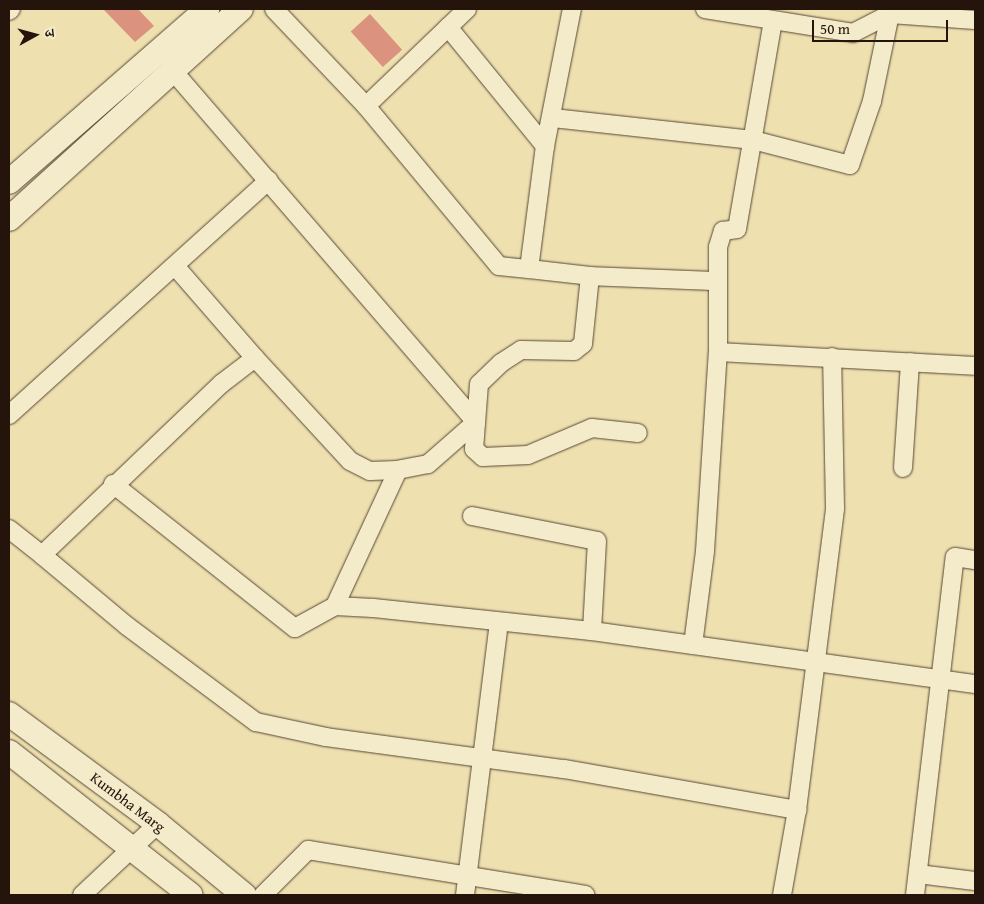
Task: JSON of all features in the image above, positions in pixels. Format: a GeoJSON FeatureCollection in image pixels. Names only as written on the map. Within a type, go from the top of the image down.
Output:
{"type":"FeatureCollection","features":[{"type":"Feature","properties":{"kind":"street"},"geometry":{"type":"LineString","coordinates":[[30,199],[10,179],[207,9]]}},
{"type":"Feature","properties":{"kind":"street"},"geometry":{"type":"LineString","coordinates":[[9,218],[242,9]]}},
{"type":"Feature","properties":{"kind":"street"},"geometry":{"type":"LineString","coordinates":[[274,9],[366,106],[499,266],[590,276],[717,281]]}},
{"type":"Feature","properties":{"kind":"street"},"geometry":{"type":"LineString","coordinates":[[366,106],[467,9]]}},
{"type":"Feature","properties":{"kind":"street"},"geometry":{"type":"LineString","coordinates":[[529,269],[545,146],[553,118],[570,16],[557,9]]}},
{"type":"Feature","properties":{"kind":"street"},"geometry":{"type":"LineString","coordinates":[[705,9],[853,33],[890,14],[975,20]]}},
{"type":"Feature","properties":{"kind":"street"},"geometry":{"type":"LineString","coordinates":[[553,118],[753,140],[850,164],[872,101],[890,14]]}},
{"type":"Feature","properties":{"kind":"street"},"geometry":{"type":"LineString","coordinates":[[693,645],[706,541],[718,352],[718,247],[723,231],[736,229],[773,21]]}},
{"type":"Feature","properties":{"kind":"street"},"geometry":{"type":"LineString","coordinates":[[448,27],[545,146]]}},
{"type":"Feature","properties":{"kind":"street"},"geometry":{"type":"LineString","coordinates":[[173,71],[476,422]]}},
{"type":"Feature","properties":{"kind":"street"},"geometry":{"type":"LineString","coordinates":[[9,415],[269,180]]}},
{"type":"Feature","properties":{"kind":"street"},"geometry":{"type":"LineString","coordinates":[[175,266],[255,358],[350,461],[370,471],[398,470],[428,464],[476,422]]}},
{"type":"Feature","properties":{"kind":"street"},"geometry":{"type":"LineString","coordinates":[[590,276],[583,344],[574,351],[521,350],[501,362],[479,384],[474,450],[483,456],[528,455],[592,428],[638,433]]}},
{"type":"Feature","properties":{"kind":"street"},"geometry":{"type":"LineString","coordinates":[[718,352],[975,366]]}},
{"type":"Feature","properties":{"kind":"street"},"geometry":{"type":"LineString","coordinates":[[782,895],[797,810],[835,508],[832,357]]}},
{"type":"Feature","properties":{"kind":"street"},"geometry":{"type":"LineString","coordinates":[[42,555],[113,484],[221,384],[255,358]]}},
{"type":"Feature","properties":{"kind":"street"},"geometry":{"type":"LineString","coordinates":[[903,468],[910,362]]}},
{"type":"Feature","properties":{"kind":"street"},"geometry":{"type":"LineString","coordinates":[[335,606],[398,470]]}},
{"type":"Feature","properties":{"kind":"street"},"geometry":{"type":"LineString","coordinates":[[113,484],[295,628],[335,606],[592,630],[693,645],[817,660],[975,684]]}},
{"type":"Feature","properties":{"kind":"street"},"geometry":{"type":"LineString","coordinates":[[472,516],[597,541],[592,630]]}},
{"type":"Feature","properties":{"kind":"street"},"geometry":{"type":"LineString","coordinates":[[9,529],[127,626],[256,722],[326,737],[483,758],[797,810]]}},
{"type":"Feature","properties":{"kind":"street"},"geometry":{"type":"LineString","coordinates":[[915,895],[943,678],[955,557],[975,560]]}},
{"type":"Feature","properties":{"kind":"street"},"geometry":{"type":"LineString","coordinates":[[465,895],[499,622]]}},
{"type":"Feature","properties":{"kind":"street","name":"Kumbha Marg"},"geometry":{"type":"LineString","coordinates":[[9,714],[158,824],[244,895]]}},
{"type":"Feature","properties":{"kind":"street"},"geometry":{"type":"LineString","coordinates":[[9,752],[136,849],[192,895]]}},
{"type":"Feature","properties":{"kind":"street"},"geometry":{"type":"LineString","coordinates":[[82,895],[136,849],[158,824]]}},
{"type":"Feature","properties":{"kind":"street"},"geometry":{"type":"LineString","coordinates":[[264,895],[308,850],[585,895]]}},
{"type":"Feature","properties":{"kind":"street"},"geometry":{"type":"LineString","coordinates":[[918,874],[975,881]]}},
{"type":"Feature","properties":{"kind":"building"},"geometry":{"type":"Polygon","coordinates":[[[103,9],[138,9],[154,26],[135,42],[103,9]]]}},
{"type":"Feature","properties":{"kind":"building"},"geometry":{"type":"Polygon","coordinates":[[[370,14],[402,50],[383,67],[351,31],[370,14]]]}}]}
